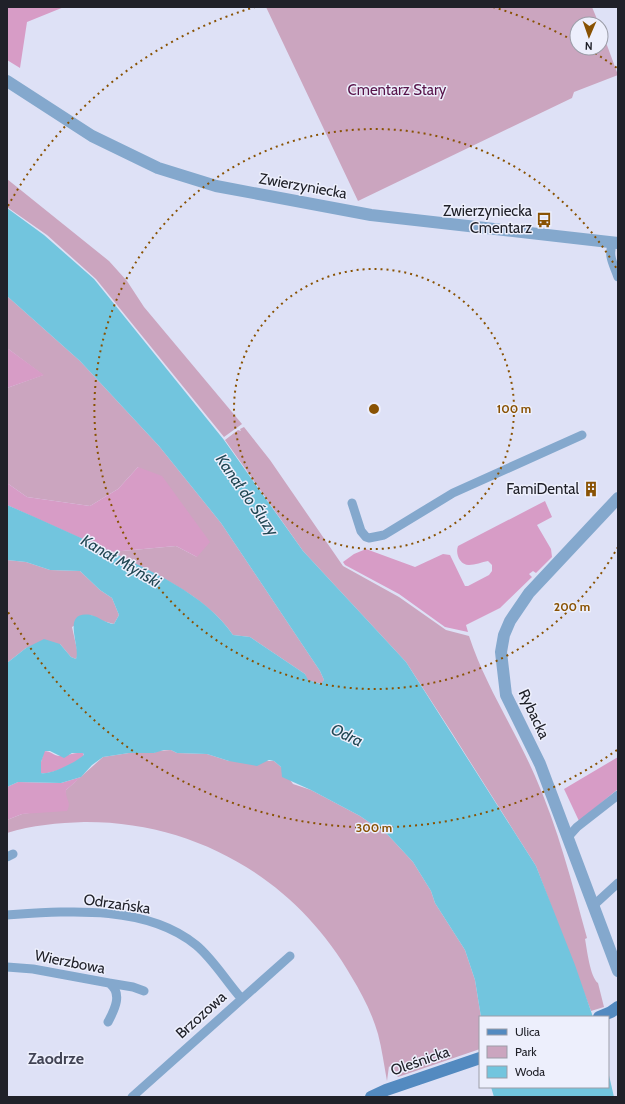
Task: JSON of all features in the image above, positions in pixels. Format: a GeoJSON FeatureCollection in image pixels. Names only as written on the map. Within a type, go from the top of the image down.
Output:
{"type":"FeatureCollection","features":[{"type":"Feature","properties":{"kind":"main road"},"geometry":{"type":"LineString","coordinates":[[601,1016],[618,1007]]}},
{"type":"Feature","properties":{"kind":"main road","name":"Oleśnicka"},"geometry":{"type":"LineString","coordinates":[[371,1097],[400,1085],[479,1058]]}},
{"type":"Feature","properties":{"kind":"street","name":"Zwierzyniecka"},"geometry":{"type":"LineString","coordinates":[[7,81],[92,136],[158,168],[216,186],[371,215],[616,243]]}},
{"type":"Feature","properties":{"kind":"street"},"geometry":{"type":"LineString","coordinates":[[616,243],[610,252],[610,257],[618,277]]}},
{"type":"Feature","properties":{"kind":"street"},"geometry":{"type":"LineString","coordinates":[[352,503],[361,531],[366,537],[369,538],[384,535],[453,493],[582,435]]}},
{"type":"Feature","properties":{"kind":"street","name":"Rybacka"},"geometry":{"type":"LineString","coordinates":[[618,498],[529,593],[510,621],[504,635],[501,652],[506,695],[540,764],[618,971]]}},
{"type":"Feature","properties":{"kind":"street"},"geometry":{"type":"LineString","coordinates":[[568,836],[577,827],[618,795]]}},
{"type":"Feature","properties":{"kind":"street"},"geometry":{"type":"LineString","coordinates":[[594,905],[618,883]]}},
{"type":"Feature","properties":{"kind":"street","name":"Odrzańska"},"geometry":{"type":"LineString","coordinates":[[7,915],[93,913],[127,916],[152,922],[194,944],[241,998]]}},
{"type":"Feature","properties":{"kind":"street","name":"Brzozowa"},"geometry":{"type":"LineString","coordinates":[[132,1097],[241,998],[290,956]]}},
{"type":"Feature","properties":{"kind":"street","name":"Wierzbowa"},"geometry":{"type":"LineString","coordinates":[[7,967],[33,969],[109,983],[115,988],[117,995],[115,1006],[108,1022]]}},
{"type":"Feature","properties":{"kind":"street"},"geometry":{"type":"LineString","coordinates":[[109,983],[133,987],[144,991]]}},
{"type":"Feature","properties":{"kind":"green space","name":"Cmentarz Stary"},"geometry":{"type":"Polygon","coordinates":[[[266,7],[592,7],[596,16],[569,16],[569,56],[609,56],[609,51],[618,75],[574,92],[572,98],[358,201],[266,7]]]}},
{"type":"Feature","properties":{"kind":"green space"},"geometry":{"type":"Polygon","coordinates":[[[7,179],[109,261],[127,281],[144,307],[242,424],[224,437],[96,279],[47,235],[7,207],[7,179]]]}},
{"type":"Feature","properties":{"kind":"green space"},"geometry":{"type":"Polygon","coordinates":[[[7,296],[80,361],[159,446],[221,523],[320,671],[324,680],[322,684],[307,680],[305,674],[250,637],[233,635],[209,608],[178,586],[111,552],[176,546],[197,557],[138,467],[118,489],[90,506],[27,497],[7,483],[7,388],[43,375],[7,348],[7,296]]]}},
{"type":"Feature","properties":{"kind":"green space"},"geometry":{"type":"Polygon","coordinates":[[[244,427],[270,460],[343,566],[399,597],[446,630],[469,636],[491,689],[527,758],[551,816],[576,897],[587,938],[585,939],[591,969],[595,980],[598,983],[604,1007],[591,1011],[536,866],[406,662],[303,551],[225,440],[238,430],[241,431],[240,429],[244,427]]]}},
{"type":"Feature","properties":{"kind":"green space"},"geometry":{"type":"Polygon","coordinates":[[[7,560],[26,562],[50,570],[80,571],[100,590],[112,598],[119,615],[114,624],[99,620],[91,615],[72,627],[78,654],[76,659],[71,657],[60,644],[26,648],[7,663],[7,560]]]}},
{"type":"Feature","properties":{"kind":"green space"},"geometry":{"type":"Polygon","coordinates":[[[171,750],[177,753],[207,754],[229,761],[274,761],[281,767],[293,784],[311,790],[360,816],[388,835],[413,862],[431,891],[435,903],[465,950],[475,980],[481,1016],[479,1016],[479,1049],[398,1077],[389,1066],[387,1081],[376,1026],[370,1011],[351,976],[328,942],[302,911],[272,885],[239,863],[203,845],[165,832],[125,824],[84,822],[65,823],[35,826],[7,833],[7,820],[22,814],[37,812],[65,794],[66,790],[103,757],[129,753],[154,753],[157,751],[171,750]]]}},
{"type":"Feature","properties":{"kind":"shaded area"},"geometry":{"type":"Polygon","coordinates":[[[7,7],[64,7],[27,22],[20,68],[7,60],[7,7]]]}},
{"type":"Feature","properties":{"kind":"shaded area"},"geometry":{"type":"Polygon","coordinates":[[[7,348],[44,375],[7,388],[7,348]]]}},
{"type":"Feature","properties":{"kind":"shaded area"},"geometry":{"type":"Polygon","coordinates":[[[138,467],[162,476],[210,542],[197,557],[176,546],[111,552],[7,505],[7,483],[27,497],[90,506],[118,489],[138,467]]]}},
{"type":"Feature","properties":{"kind":"shaded area"},"geometry":{"type":"Polygon","coordinates":[[[545,501],[552,517],[537,525],[551,549],[552,557],[536,573],[533,571],[529,574],[532,577],[500,608],[466,625],[468,632],[445,627],[399,594],[345,565],[343,562],[354,554],[366,549],[415,567],[443,554],[450,555],[465,586],[468,586],[489,575],[492,571],[492,565],[488,561],[466,565],[458,556],[458,546],[545,501]]]}},
{"type":"Feature","properties":{"kind":"shaded area"},"geometry":{"type":"Polygon","coordinates":[[[44,751],[58,756],[83,753],[84,756],[64,768],[41,773],[41,762],[44,751]]]}},
{"type":"Feature","properties":{"kind":"shaded area"},"geometry":{"type":"Polygon","coordinates":[[[618,757],[618,789],[579,821],[564,789],[618,757]]]}},
{"type":"Feature","properties":{"kind":"shaded area"},"geometry":{"type":"Polygon","coordinates":[[[81,777],[66,790],[66,796],[69,803],[67,811],[22,814],[7,820],[7,787],[18,782],[61,783],[81,777]]]}},
{"type":"Feature","properties":{"kind":"water"},"geometry":{"type":"Polygon","coordinates":[[[7,208],[44,235],[94,279],[224,440],[303,551],[406,662],[536,866],[575,965],[593,1016],[481,1016],[475,980],[465,950],[435,903],[431,891],[413,862],[388,835],[360,816],[311,790],[282,777],[281,767],[274,761],[269,760],[257,766],[229,761],[207,754],[177,753],[171,750],[164,750],[154,753],[129,753],[103,757],[92,765],[81,777],[61,783],[18,782],[7,787],[7,663],[26,648],[44,639],[60,644],[71,657],[76,659],[77,653],[74,623],[76,618],[82,615],[91,615],[114,624],[119,615],[112,598],[100,590],[80,571],[50,570],[26,562],[7,560],[7,505],[157,574],[192,595],[222,621],[233,635],[250,637],[305,674],[308,680],[321,684],[324,680],[320,671],[221,523],[159,446],[80,361],[7,296],[7,208]],[[45,751],[41,762],[41,773],[51,772],[63,767],[84,755],[83,753],[72,753],[64,758],[50,751],[45,751]]]}},
{"type":"Feature","properties":{"kind":"water"},"geometry":{"type":"Polygon","coordinates":[[[609,1075],[614,1097],[494,1097],[491,1088],[609,1088],[609,1075]]]}},
{"type":"Feature","properties":{"kind":"place","name":"Zwierzyniecka Cmentarz"},"geometry":{"type":"Point","coordinates":[544,220]}},
{"type":"Feature","properties":{"kind":"place","name":"FamiDental"},"geometry":{"type":"Point","coordinates":[591,489]}},
{"type":"Feature","properties":{"kind":"district","name":"Zaodrze"},"geometry":{"type":"Point","coordinates":[56,1058]}},
{"type":"Feature","properties":{"kind":"water label","name":"Kanał do Śluzy"},"geometry":{"type":"Point","coordinates":[247,495]}},
{"type":"Feature","properties":{"kind":"water label","name":"Kanał Młyński"},"geometry":{"type":"Point","coordinates":[121,561]}},
{"type":"Feature","properties":{"kind":"water label","name":"Odra"},"geometry":{"type":"Point","coordinates":[347,735]}}]}
